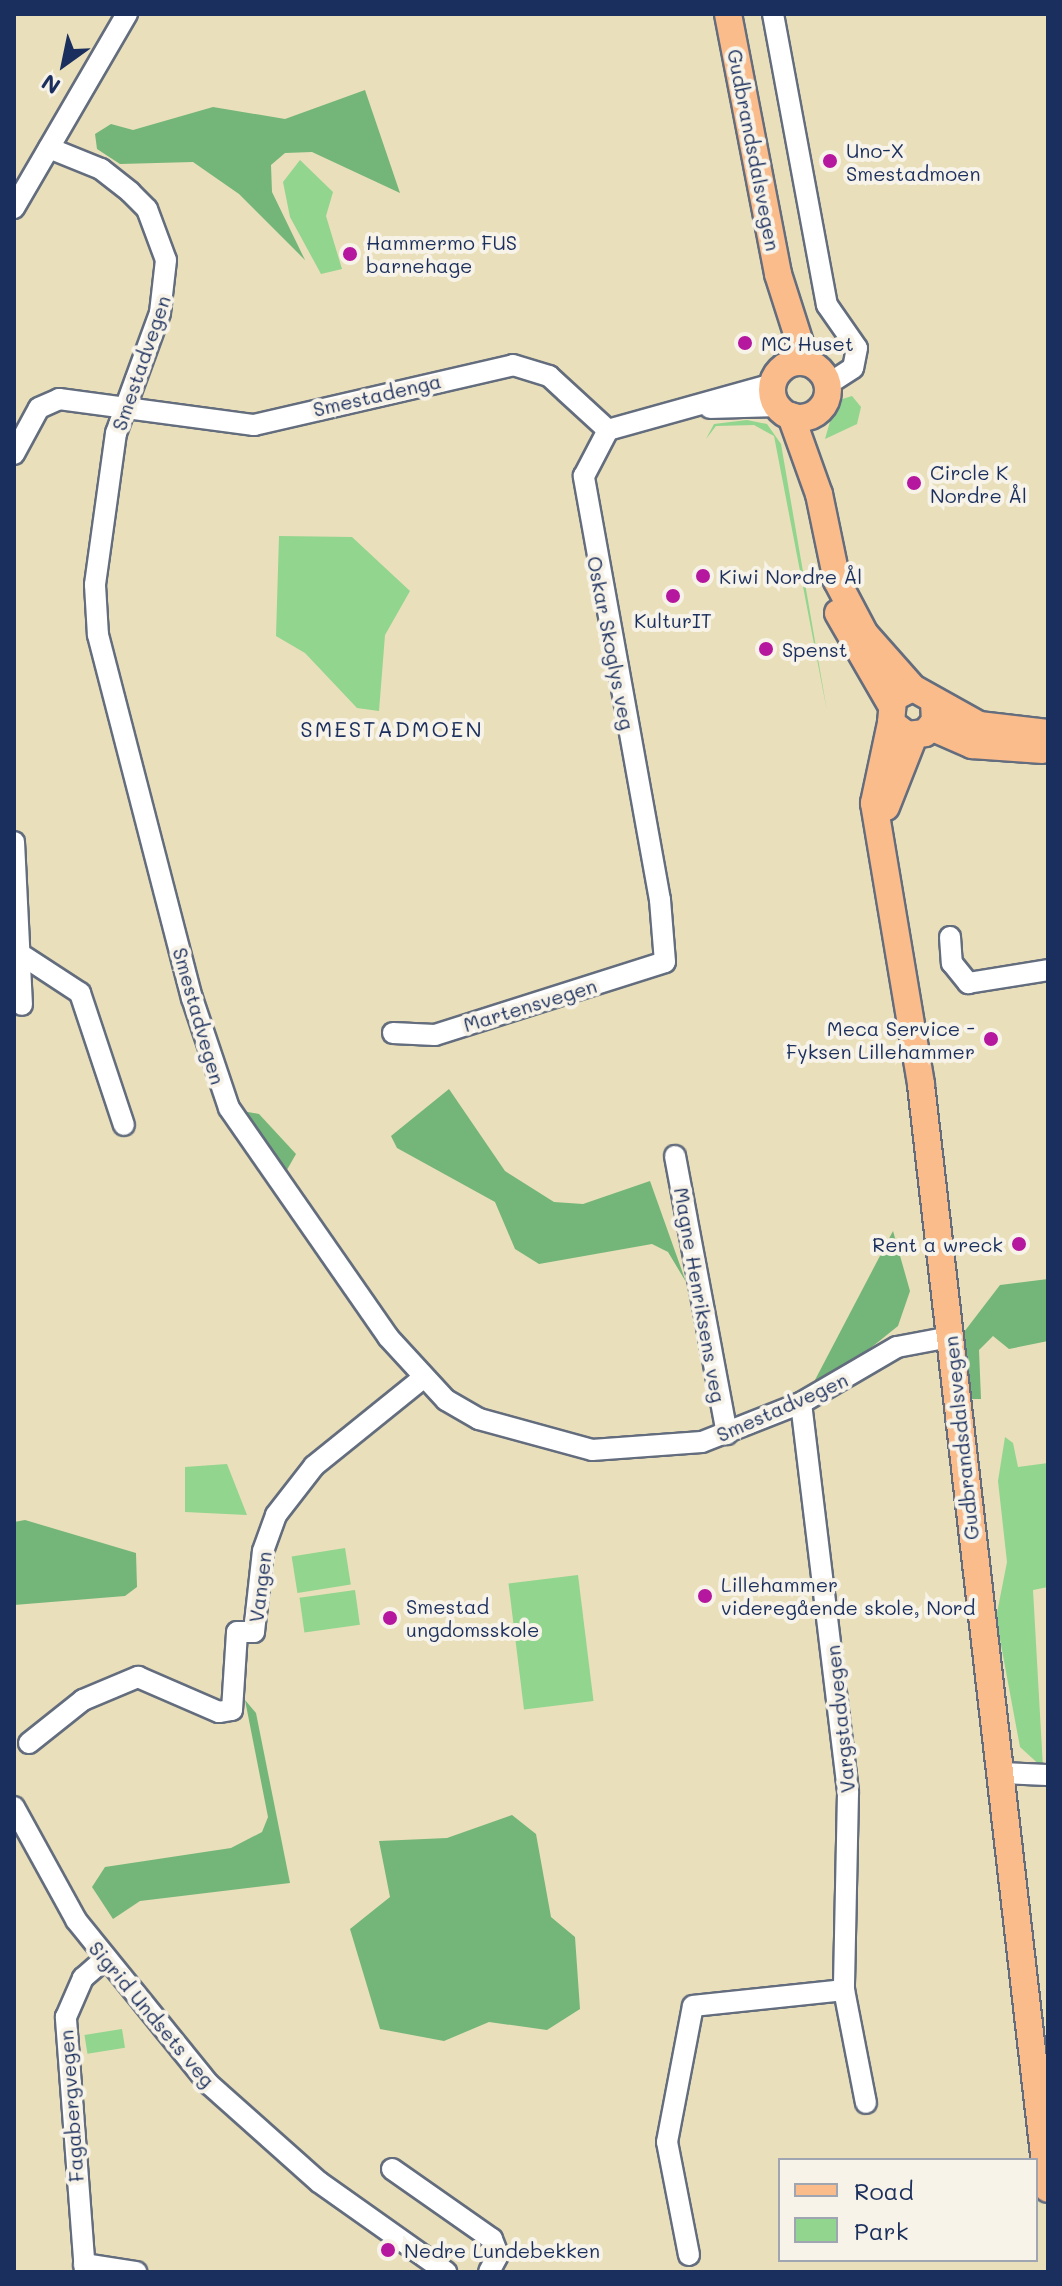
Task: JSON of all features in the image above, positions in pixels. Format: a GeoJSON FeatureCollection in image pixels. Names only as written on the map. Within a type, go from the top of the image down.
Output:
{"type":"FeatureCollection","features":[{"type":"Feature","properties":{"kind":"main road","name":"Gudbrandsdalsvegen"},"geometry":{"type":"LineString","coordinates":[[728,14],[781,286],[791,391],[819,494],[837,581],[838,613],[850,643],[912,713],[875,787],[950,1337],[1048,2189]]}},
{"type":"Feature","properties":{"kind":"main road"},"geometry":{"type":"LineString","coordinates":[[791,391],[827,385]]}},
{"type":"Feature","properties":{"kind":"main road"},"geometry":{"type":"LineString","coordinates":[[912,713],[1048,733]]}},
{"type":"Feature","properties":{"kind":"main road"},"geometry":{"type":"LineString","coordinates":[[912,713],[972,745],[1048,750]]}},
{"type":"Feature","properties":{"kind":"street"},"geometry":{"type":"LineString","coordinates":[[14,208],[127,14]]}},
{"type":"Feature","properties":{"kind":"street"},"geometry":{"type":"LineString","coordinates":[[773,14],[827,305],[857,348],[853,368],[827,385]]}},
{"type":"Feature","properties":{"kind":"street","name":"Smestadvegen"},"geometry":{"type":"LineString","coordinates":[[49,148],[111,176],[147,209],[158,233],[167,285],[124,404],[96,550],[98,635],[219,1086],[256,1152],[423,1378],[479,1419],[564,1446],[679,1448],[727,1434],[801,1403],[897,1347],[950,1337]]}},
{"type":"Feature","properties":{"kind":"street","name":"Smestadenga"},"geometry":{"type":"LineString","coordinates":[[14,454],[39,408],[75,397],[254,425],[513,365],[549,376],[608,430]]}},
{"type":"Feature","properties":{"kind":"street"},"geometry":{"type":"LineString","coordinates":[[608,430],[791,391]]}},
{"type":"Feature","properties":{"kind":"street","name":"Oskar Skoglys veg"},"geometry":{"type":"LineString","coordinates":[[608,430],[584,476],[584,505],[660,900],[665,962]]}},
{"type":"Feature","properties":{"kind":"street"},"geometry":{"type":"LineString","coordinates":[[14,842],[25,957],[22,1005]]}},
{"type":"Feature","properties":{"kind":"street"},"geometry":{"type":"LineString","coordinates":[[950,937],[952,963],[968,983],[1048,970]]}},
{"type":"Feature","properties":{"kind":"street"},"geometry":{"type":"LineString","coordinates":[[25,957],[80,993],[124,1125]]}},
{"type":"Feature","properties":{"kind":"street","name":"Martensvegen"},"geometry":{"type":"LineString","coordinates":[[393,1033],[435,1035],[665,962]]}},
{"type":"Feature","properties":{"kind":"street","name":"Magne Henriksens veg"},"geometry":{"type":"LineString","coordinates":[[675,1156],[727,1434]]}},
{"type":"Feature","properties":{"kind":"street","name":"Vangen"},"geometry":{"type":"LineString","coordinates":[[29,1743],[83,1700],[138,1677],[232,1710],[237,1632],[254,1632],[263,1551],[276,1515],[314,1466],[423,1378]]}},
{"type":"Feature","properties":{"kind":"street","name":"Vargstadvegen"},"geometry":{"type":"LineString","coordinates":[[801,1403],[848,1793],[844,1990],[866,2103]]}},
{"type":"Feature","properties":{"kind":"street"},"geometry":{"type":"LineString","coordinates":[[1001,1773],[1048,1775]]}},
{"type":"Feature","properties":{"kind":"street","name":"Sigrid Undsets veg"},"geometry":{"type":"LineString","coordinates":[[14,1807],[104,1960],[247,2121],[446,2272]]}},
{"type":"Feature","properties":{"kind":"street","name":"Fagabergvegen"},"geometry":{"type":"LineString","coordinates":[[104,1960],[83,1978],[66,2017],[84,2268],[136,2272]]}},
{"type":"Feature","properties":{"kind":"street"},"geometry":{"type":"LineString","coordinates":[[689,2255],[667,2142],[693,2006],[844,1990]]}},
{"type":"Feature","properties":{"kind":"street"},"geometry":{"type":"LineString","coordinates":[[392,2169],[492,2239],[498,2255],[489,2272]]}},
{"type":"Feature","properties":{"kind":"green space"},"geometry":{"type":"Polygon","coordinates":[[[365,90],[400,193],[312,152],[285,153],[271,165],[272,192],[305,260],[239,194],[193,162],[120,164],[97,149],[95,134],[111,124],[133,130],[213,107],[285,119],[365,90]]]}},
{"type":"Feature","properties":{"kind":"green space"},"geometry":{"type":"Polygon","coordinates":[[[300,160],[333,192],[326,216],[342,269],[321,274],[290,217],[283,182],[300,160]]]}},
{"type":"Feature","properties":{"kind":"green space"},"geometry":{"type":"Polygon","coordinates":[[[852,396],[861,407],[857,424],[825,439],[836,401],[852,396]]]}},
{"type":"Feature","properties":{"kind":"green space"},"geometry":{"type":"Polygon","coordinates":[[[747,420],[767,424],[781,444],[827,711],[774,436],[754,425],[716,426],[706,439],[714,424],[747,420]]]}},
{"type":"Feature","properties":{"kind":"green space"},"geometry":{"type":"Polygon","coordinates":[[[279,536],[352,537],[410,591],[385,635],[379,711],[357,708],[305,653],[276,636],[279,536]]]}},
{"type":"Feature","properties":{"kind":"green space"},"geometry":{"type":"Polygon","coordinates":[[[449,1089],[505,1171],[554,1202],[583,1204],[650,1181],[686,1282],[668,1252],[652,1244],[539,1264],[515,1249],[495,1202],[397,1148],[391,1136],[449,1089]]]}},
{"type":"Feature","properties":{"kind":"green space"},"geometry":{"type":"Polygon","coordinates":[[[237,1110],[259,1114],[296,1154],[284,1175],[237,1110]]]}},
{"type":"Feature","properties":{"kind":"green space"},"geometry":{"type":"Polygon","coordinates":[[[893,1231],[910,1291],[898,1326],[827,1383],[815,1380],[893,1231]]]}},
{"type":"Feature","properties":{"kind":"green space"},"geometry":{"type":"Polygon","coordinates":[[[1048,1279],[1048,1341],[1009,1349],[993,1336],[979,1350],[981,1399],[970,1399],[964,1332],[1000,1285],[1048,1279]]]}},
{"type":"Feature","properties":{"kind":"green space"},"geometry":{"type":"Polygon","coordinates":[[[1005,1437],[1013,1443],[1018,1467],[1048,1463],[1048,1587],[1033,1590],[1043,1768],[1020,1747],[996,1618],[1007,1562],[998,1481],[1005,1437]]]}},
{"type":"Feature","properties":{"kind":"green space"},"geometry":{"type":"Polygon","coordinates":[[[227,1464],[247,1515],[185,1512],[185,1467],[227,1464]]]}},
{"type":"Feature","properties":{"kind":"green space"},"geometry":{"type":"Polygon","coordinates":[[[25,1520],[136,1553],[137,1587],[125,1596],[14,1605],[14,1522],[25,1520]]]}},
{"type":"Feature","properties":{"kind":"green space"},"geometry":{"type":"Polygon","coordinates":[[[345,1548],[351,1585],[297,1593],[292,1556],[345,1548]]]}},
{"type":"Feature","properties":{"kind":"green space"},"geometry":{"type":"Polygon","coordinates":[[[578,1575],[593,1701],[524,1710],[509,1584],[578,1575]]]}},
{"type":"Feature","properties":{"kind":"green space"},"geometry":{"type":"Polygon","coordinates":[[[355,1590],[360,1625],[304,1632],[300,1598],[355,1590]]]}},
{"type":"Feature","properties":{"kind":"green space"},"geometry":{"type":"Polygon","coordinates":[[[245,1700],[256,1713],[290,1883],[140,1901],[113,1919],[92,1887],[105,1867],[231,1848],[262,1832],[268,1817],[245,1700]]]}},
{"type":"Feature","properties":{"kind":"green space"},"geometry":{"type":"Polygon","coordinates":[[[512,1815],[536,1834],[551,1917],[575,1937],[580,2009],[547,2030],[489,2022],[444,2041],[380,2029],[350,1929],[390,1897],[379,1841],[447,1838],[512,1815]]]}},
{"type":"Feature","properties":{"kind":"green space"},"geometry":{"type":"Polygon","coordinates":[[[122,2029],[125,2048],[87,2054],[84,2035],[122,2029]]]}},
{"type":"Feature","properties":{"kind":"place","name":"Uno-X Smestadmoen"},"geometry":{"type":"Point","coordinates":[830,161]}},
{"type":"Feature","properties":{"kind":"place","name":"Hammermo FUS barnehage"},"geometry":{"type":"Point","coordinates":[350,254]}},
{"type":"Feature","properties":{"kind":"place","name":"MC Huset"},"geometry":{"type":"Point","coordinates":[745,343]}},
{"type":"Feature","properties":{"kind":"place","name":"Circle K Nordre Ål"},"geometry":{"type":"Point","coordinates":[914,483]}},
{"type":"Feature","properties":{"kind":"place","name":"Kiwi Nordre Ål"},"geometry":{"type":"Point","coordinates":[703,576]}},
{"type":"Feature","properties":{"kind":"place","name":"KulturIT"},"geometry":{"type":"Point","coordinates":[673,596]}},
{"type":"Feature","properties":{"kind":"place","name":"Spenst"},"geometry":{"type":"Point","coordinates":[766,649]}},
{"type":"Feature","properties":{"kind":"place","name":"Meca Service - Fyksen Lillehammer"},"geometry":{"type":"Point","coordinates":[991,1039]}},
{"type":"Feature","properties":{"kind":"place","name":"Rent a wreck"},"geometry":{"type":"Point","coordinates":[1019,1244]}},
{"type":"Feature","properties":{"kind":"place","name":"Lillehammer videregående skole, Nord"},"geometry":{"type":"Point","coordinates":[705,1596]}},
{"type":"Feature","properties":{"kind":"place","name":"Smestad ungdomsskole"},"geometry":{"type":"Point","coordinates":[390,1618]}},
{"type":"Feature","properties":{"kind":"place","name":"Nedre Lundebekken"},"geometry":{"type":"Point","coordinates":[388,2250]}},
{"type":"Feature","properties":{"kind":"district","name":"SMESTADMOEN"},"geometry":{"type":"Point","coordinates":[392,729]}}]}
